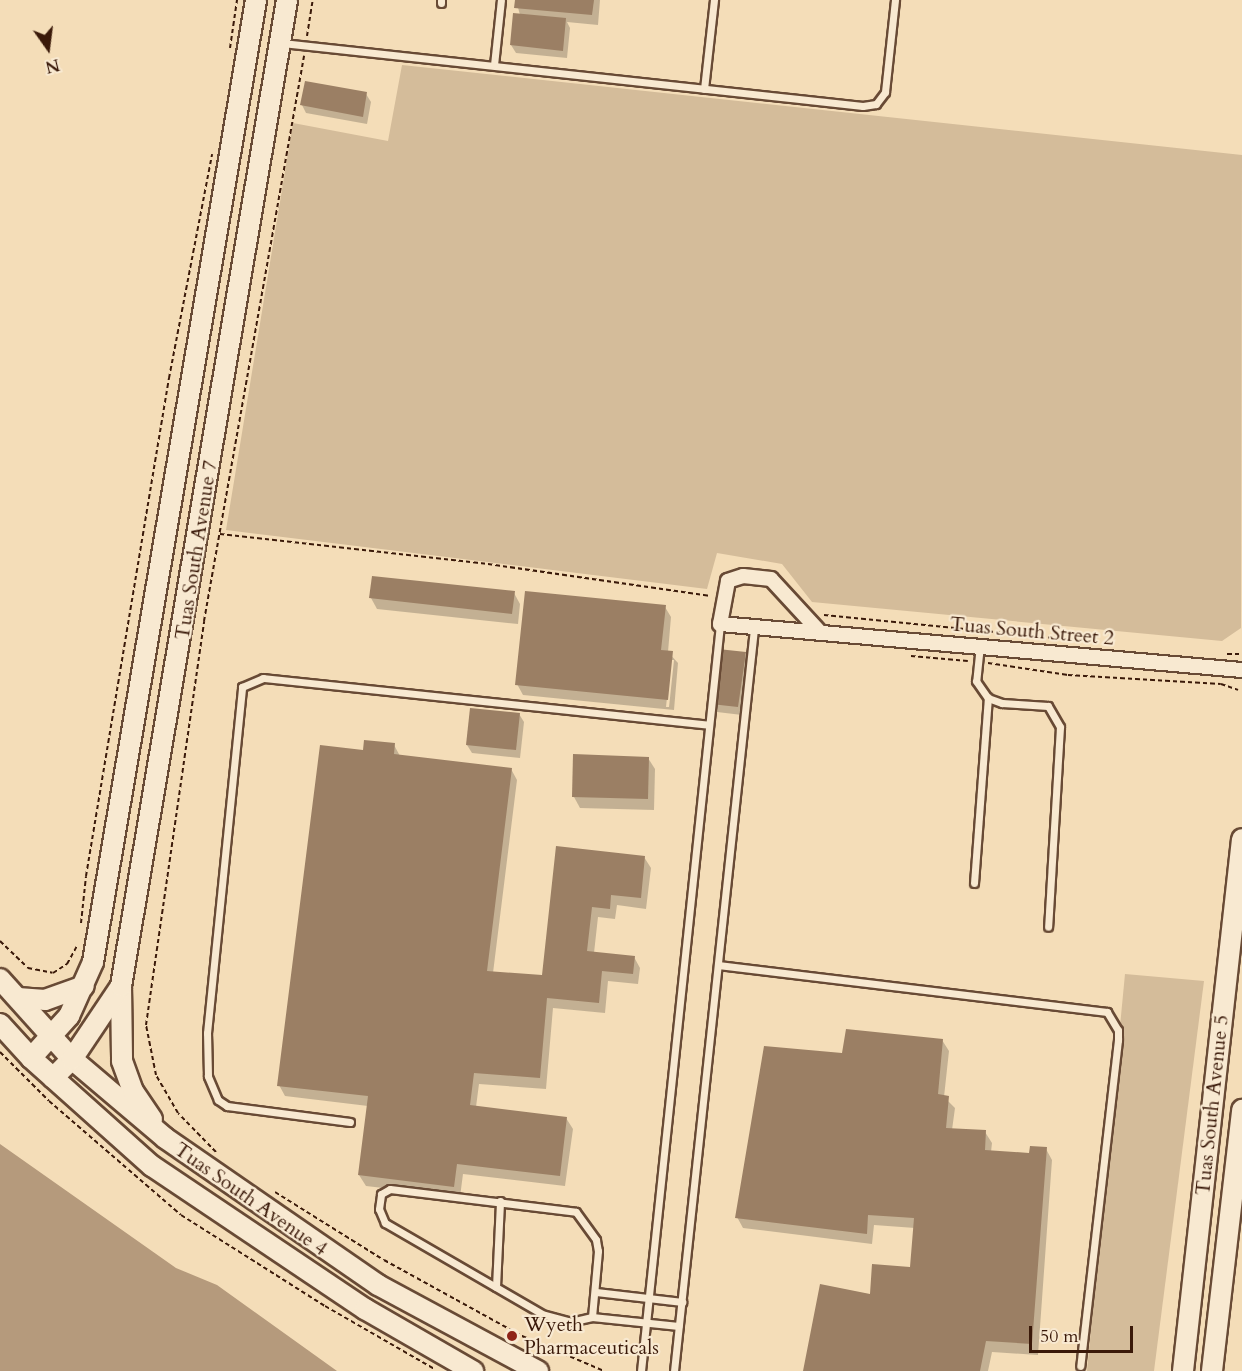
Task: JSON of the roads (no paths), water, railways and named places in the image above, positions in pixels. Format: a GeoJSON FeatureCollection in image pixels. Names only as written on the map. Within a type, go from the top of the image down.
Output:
{"type":"FeatureCollection","features":[{"type":"Feature","properties":{"kind":"street","name":"Tuas South Avenue 7"},"geometry":{"type":"LineString","coordinates":[[31,1058],[69,1016],[93,962],[256,0]]}},
{"type":"Feature","properties":{"kind":"street","name":"Tuas South Avenue 7"},"geometry":{"type":"LineString","coordinates":[[53,1078],[72,1059],[121,986],[287,0]]}},
{"type":"Feature","properties":{"kind":"street"},"geometry":{"type":"LineString","coordinates":[[720,624],[728,581],[743,576],[779,583],[818,630]]}},
{"type":"Feature","properties":{"kind":"street","name":"Tuas South Street 2"},"geometry":{"type":"LineString","coordinates":[[720,624],[795,633],[818,630],[1242,670]]}},
{"type":"Feature","properties":{"kind":"street","name":"Tuas South Avenue 5"},"geometry":{"type":"LineString","coordinates":[[1183,1371],[1242,839]]}},
{"type":"Feature","properties":{"kind":"street","name":"Tuas South Avenue 4"},"geometry":{"type":"LineString","coordinates":[[0,979],[72,1059],[165,1138],[378,1285],[538,1371]]}},
{"type":"Feature","properties":{"kind":"street"},"geometry":{"type":"LineString","coordinates":[[18,998],[45,1000],[84,986]]}},
{"type":"Feature","properties":{"kind":"street"},"geometry":{"type":"LineString","coordinates":[[121,986],[121,1042],[126,1077],[165,1138]]}},
{"type":"Feature","properties":{"kind":"street","name":"Tuas South Avenue 4"},"geometry":{"type":"LineString","coordinates":[[0,1024],[31,1058],[152,1166],[223,1216],[365,1309],[473,1371]]}},
{"type":"Feature","properties":{"kind":"street","name":"Tuas South Avenue 5"},"geometry":{"type":"LineString","coordinates":[[1212,1371],[1242,1110]]}},
{"type":"Feature","properties":{"kind":"lane"},"geometry":{"type":"LineString","coordinates":[[494,65],[501,0]]}},
{"type":"Feature","properties":{"kind":"lane"},"geometry":{"type":"LineString","coordinates":[[704,89],[714,0]]}},
{"type":"Feature","properties":{"kind":"lane"},"geometry":{"type":"LineString","coordinates":[[280,42],[864,106],[876,104],[885,92],[895,0]]}},
{"type":"Feature","properties":{"kind":"lane"},"geometry":{"type":"LineString","coordinates":[[640,1371],[650,1299],[720,624]]}},
{"type":"Feature","properties":{"kind":"lane"},"geometry":{"type":"LineString","coordinates":[[674,1371],[754,629]]}},
{"type":"Feature","properties":{"kind":"lane"},"geometry":{"type":"LineString","coordinates":[[980,645],[976,681],[988,698],[1002,703],[1048,706],[1059,728],[1048,927]]}},
{"type":"Feature","properties":{"kind":"lane"},"geometry":{"type":"LineString","coordinates":[[350,1122],[227,1107],[218,1100],[208,1076],[207,1033],[242,687],[263,678],[708,725]]}},
{"type":"Feature","properties":{"kind":"lane"},"geometry":{"type":"LineString","coordinates":[[974,883],[988,698]]}},
{"type":"Feature","properties":{"kind":"lane"},"geometry":{"type":"LineString","coordinates":[[718,965],[1107,1012],[1118,1030],[1118,1040],[1080,1366]]}},
{"type":"Feature","properties":{"kind":"lane"},"geometry":{"type":"LineString","coordinates":[[592,1317],[596,1292],[596,1240],[576,1212],[390,1189],[381,1194],[379,1209],[385,1223],[544,1315],[571,1322],[592,1317],[679,1326]]}},
{"type":"Feature","properties":{"kind":"lane"},"geometry":{"type":"LineString","coordinates":[[496,1287],[500,1201]]}},
{"type":"Feature","properties":{"kind":"lane"},"geometry":{"type":"LineString","coordinates":[[596,1292],[682,1302]]}},
{"type":"Feature","properties":{"kind":"place","name":"Wyeth Pharmaceuticals"},"geometry":{"type":"Point","coordinates":[512,1336]}}]}
